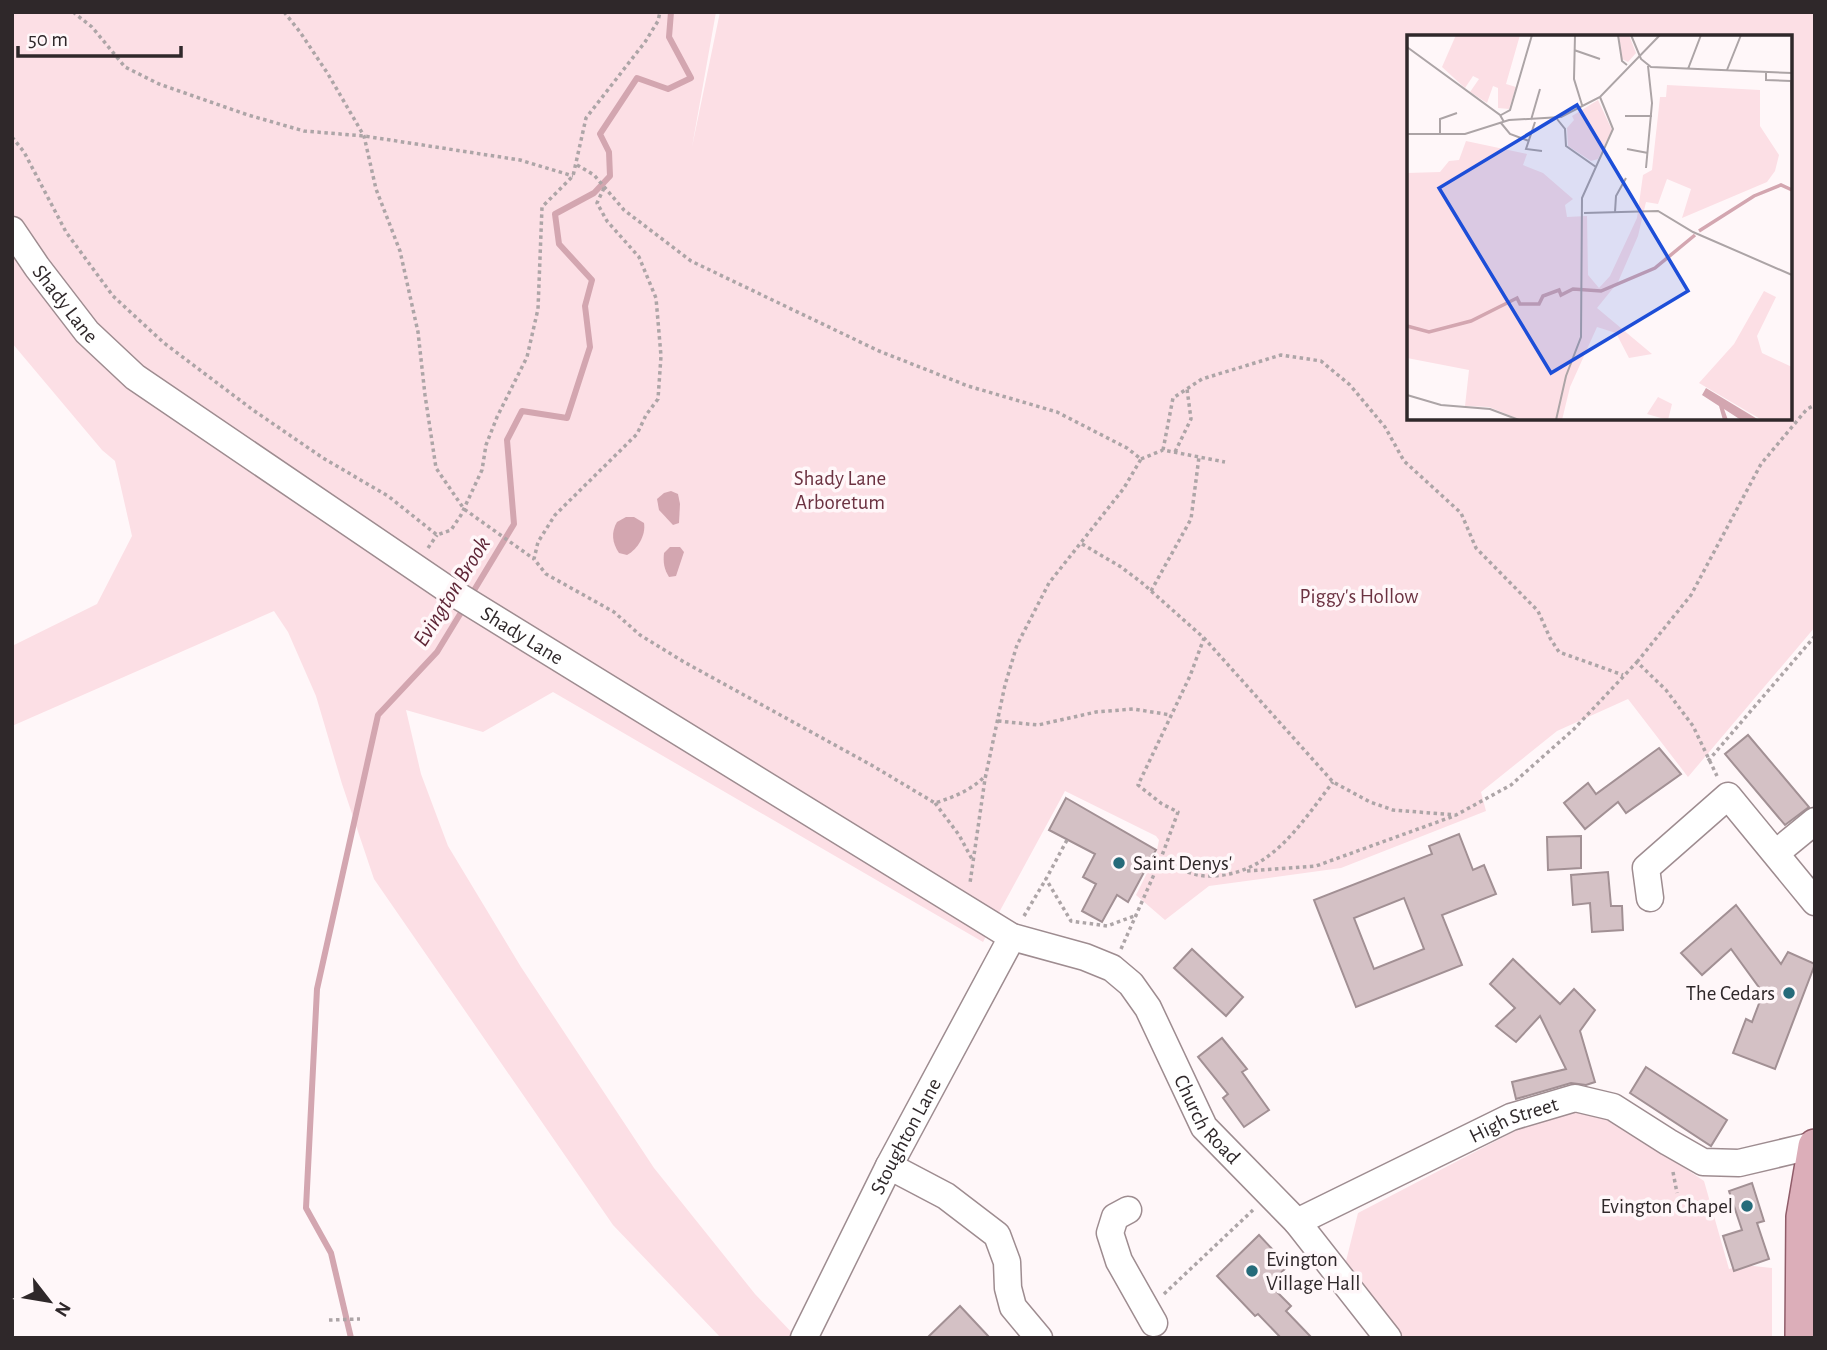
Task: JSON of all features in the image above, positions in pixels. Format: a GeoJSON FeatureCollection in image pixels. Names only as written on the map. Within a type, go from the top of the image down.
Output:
{"type":"FeatureCollection","features":[{"type":"Feature","properties":{"kind":"main road"},"geometry":{"type":"LineString","coordinates":[[1802,1338],[1802,1217],[1815,1146]]}},
{"type":"Feature","properties":{"kind":"street","name":"Shady Lane"},"geometry":{"type":"LineString","coordinates":[[12,230],[88,332],[135,377],[444,587],[1012,937]]}},
{"type":"Feature","properties":{"kind":"street"},"geometry":{"type":"LineString","coordinates":[[1650,898],[1637,864],[1728,796],[1815,902]]}},
{"type":"Feature","properties":{"kind":"street"},"geometry":{"type":"LineString","coordinates":[[1776,853],[1815,821]]}},
{"type":"Feature","properties":{"kind":"street","name":"Church Road"},"geometry":{"type":"LineString","coordinates":[[1012,937],[1086,957],[1112,968],[1131,984],[1148,1008],[1204,1127],[1297,1222],[1388,1338]]}},
{"type":"Feature","properties":{"kind":"street","name":"Stoughton Lane"},"geometry":{"type":"LineString","coordinates":[[804,1338],[890,1166],[1012,937]]}},
{"type":"Feature","properties":{"kind":"street","name":"High Street"},"geometry":{"type":"LineString","coordinates":[[1297,1222],[1511,1117],[1575,1098],[1613,1107],[1703,1161],[1739,1163],[1815,1146]]}},
{"type":"Feature","properties":{"kind":"street"},"geometry":{"type":"LineString","coordinates":[[890,1166],[946,1196],[997,1235],[1007,1262],[1008,1288],[1013,1307],[1040,1338]]}},
{"type":"Feature","properties":{"kind":"street"},"geometry":{"type":"LineString","coordinates":[[1128,1210],[1115,1217],[1110,1233],[1119,1261],[1150,1327]]}},
{"type":"Feature","properties":{"kind":"path"},"geometry":{"type":"LineString","coordinates":[[73,12],[92,27],[125,67],[159,84],[248,115],[304,131],[364,136],[520,160],[573,176]]}},
{"type":"Feature","properties":{"kind":"path"},"geometry":{"type":"LineString","coordinates":[[284,12],[328,74],[364,136],[376,189],[400,251],[418,332],[436,468],[464,509],[534,559],[546,574],[614,612],[640,635],[934,803],[959,835],[973,861]]}},
{"type":"Feature","properties":{"kind":"path"},"geometry":{"type":"LineString","coordinates":[[12,137],[24,152],[66,232],[113,296],[164,343],[273,424],[323,458],[388,496],[437,535],[451,530],[464,509],[482,470],[486,445],[497,416],[527,357],[538,309],[542,207],[573,176],[586,118],[645,42],[658,21],[660,12]]}},
{"type":"Feature","properties":{"kind":"path"},"geometry":{"type":"LineString","coordinates":[[577,165],[594,175],[624,210],[691,261],[879,351],[968,386],[1057,412],[1128,448],[1141,459]]}},
{"type":"Feature","properties":{"kind":"path"},"geometry":{"type":"LineString","coordinates":[[534,559],[538,542],[555,515],[638,434],[646,415],[659,399],[661,356],[656,298],[639,257],[607,221],[597,203],[604,188]]}},
{"type":"Feature","properties":{"kind":"path"},"geometry":{"type":"LineString","coordinates":[[1163,450],[1173,398],[1202,379],[1281,355],[1321,361],[1350,385],[1385,427],[1404,461],[1461,513],[1476,548],[1538,611],[1559,652],[1624,676]]}},
{"type":"Feature","properties":{"kind":"path"},"geometry":{"type":"LineString","coordinates":[[1175,452],[1191,419],[1187,389]]}},
{"type":"Feature","properties":{"kind":"path"},"geometry":{"type":"LineString","coordinates":[[1160,861],[1205,876],[1316,866],[1456,815],[1511,785],[1574,729],[1637,662],[1691,595],[1761,464],[1807,409],[1815,405]]}},
{"type":"Feature","properties":{"kind":"path"},"geometry":{"type":"LineString","coordinates":[[966,907],[987,773],[1005,685],[1017,645],[1049,583],[1124,488],[1141,459],[1163,450],[1225,462]]}},
{"type":"Feature","properties":{"kind":"path"},"geometry":{"type":"LineString","coordinates":[[1152,591],[1191,519],[1199,457]]}},
{"type":"Feature","properties":{"kind":"path"},"geometry":{"type":"LineString","coordinates":[[1082,544],[1121,566],[1204,638],[1332,782],[1370,802],[1393,810],[1456,815]]}},
{"type":"Feature","properties":{"kind":"path"},"geometry":{"type":"LineString","coordinates":[[1708,761],[1815,636]]}},
{"type":"Feature","properties":{"kind":"path"},"geometry":{"type":"LineString","coordinates":[[1112,968],[1160,861],[1178,812],[1162,804],[1138,785],[1190,676],[1204,638]]}},
{"type":"Feature","properties":{"kind":"path"},"geometry":{"type":"LineString","coordinates":[[1637,662],[1666,690],[1693,726],[1708,761],[1728,796]]}},
{"type":"Feature","properties":{"kind":"path"},"geometry":{"type":"LineString","coordinates":[[998,721],[1038,725],[1096,712],[1133,709],[1171,715]]}},
{"type":"Feature","properties":{"kind":"path"},"geometry":{"type":"LineString","coordinates":[[934,803],[967,791],[977,785],[987,773]]}},
{"type":"Feature","properties":{"kind":"path"},"geometry":{"type":"LineString","coordinates":[[1242,871],[1263,862],[1290,836],[1332,782]]}},
{"type":"Feature","properties":{"kind":"path"},"geometry":{"type":"LineString","coordinates":[[1012,937],[1067,840]]}},
{"type":"Feature","properties":{"kind":"path"},"geometry":{"type":"LineString","coordinates":[[1046,878],[1072,921],[1107,926],[1137,915]]}},
{"type":"Feature","properties":{"kind":"path"},"geometry":{"type":"LineString","coordinates":[[1150,1327],[1163,1296],[1269,1194]]}},
{"type":"Feature","properties":{"kind":"path"},"geometry":{"type":"LineString","coordinates":[[329,1320],[360,1319]]}},
{"type":"Feature","properties":{"kind":"green space","name":"Shady Lane Arboretum"},"geometry":{"type":"Polygon","coordinates":[[[12,12],[716,12],[692,147],[720,12],[1815,12],[1815,627],[1688,777],[1628,699],[1557,731],[1481,792],[1486,811],[1341,868],[1209,886],[1165,920],[1136,895],[1156,855],[1159,840],[1156,836],[1065,791],[983,942],[553,692],[483,732],[406,710],[421,774],[448,846],[521,967],[654,1168],[755,1294],[797,1338],[721,1338],[613,1225],[374,879],[316,696],[288,632],[274,611],[12,726],[12,646],[97,604],[132,536],[115,461],[102,450],[12,343],[12,12]]]}},
{"type":"Feature","properties":{"kind":"green space"},"geometry":{"type":"Polygon","coordinates":[[[1587,1110],[1608,1116],[1704,1181],[1729,1269],[1744,1265],[1772,1268],[1772,1338],[1400,1338],[1345,1265],[1358,1213],[1515,1131],[1564,1111],[1587,1110]]]}},
{"type":"Feature","properties":{"kind":"shaded area"},"geometry":{"type":"Polygon","coordinates":[[[671,491],[678,494],[680,504],[679,523],[673,525],[659,510],[657,499],[671,491]]]}},
{"type":"Feature","properties":{"kind":"shaded area"},"geometry":{"type":"Polygon","coordinates":[[[626,517],[634,517],[644,523],[640,541],[627,555],[619,553],[613,538],[617,522],[626,517]]]}},
{"type":"Feature","properties":{"kind":"shaded area"},"geometry":{"type":"Polygon","coordinates":[[[670,547],[680,547],[684,552],[676,576],[669,577],[664,553],[670,547]]]}},
{"type":"Feature","properties":{"kind":"building"},"geometry":{"type":"Polygon","coordinates":[[[1748,735],[1809,807],[1785,825],[1725,754],[1748,735]]]}},
{"type":"Feature","properties":{"kind":"building"},"geometry":{"type":"Polygon","coordinates":[[[1659,748],[1681,774],[1626,813],[1618,802],[1585,829],[1564,803],[1588,783],[1596,794],[1659,748]]]}},
{"type":"Feature","properties":{"kind":"building","name":"Saint Denys'"},"geometry":{"type":"Polygon","coordinates":[[[1066,798],[1156,850],[1128,902],[1117,895],[1102,922],[1082,911],[1096,884],[1083,877],[1095,854],[1049,830],[1066,798]]]}},
{"type":"Feature","properties":{"kind":"building"},"geometry":{"type":"Polygon","coordinates":[[[1459,834],[1473,870],[1484,865],[1496,894],[1442,915],[1462,965],[1356,1007],[1314,900],[1432,854],[1429,846],[1459,834]],[[1404,898],[1354,918],[1374,969],[1424,949],[1404,898]]]}},
{"type":"Feature","properties":{"kind":"building"},"geometry":{"type":"Polygon","coordinates":[[[1581,836],[1581,868],[1548,870],[1547,837],[1581,836]]]}},
{"type":"Feature","properties":{"kind":"building"},"geometry":{"type":"Polygon","coordinates":[[[1608,872],[1611,906],[1622,906],[1623,930],[1592,932],[1590,903],[1573,905],[1571,875],[1608,872]]]}},
{"type":"Feature","properties":{"kind":"building"},"geometry":{"type":"Polygon","coordinates":[[[1736,905],[1781,964],[1788,952],[1815,964],[1775,1069],[1733,1053],[1746,1019],[1752,1022],[1763,993],[1731,949],[1702,975],[1681,953],[1736,905]]]}},
{"type":"Feature","properties":{"kind":"building"},"geometry":{"type":"Polygon","coordinates":[[[1192,949],[1243,997],[1226,1016],[1174,968],[1192,949]]]}},
{"type":"Feature","properties":{"kind":"building"},"geometry":{"type":"Polygon","coordinates":[[[1513,959],[1560,1004],[1574,989],[1595,1010],[1580,1031],[1595,1082],[1586,1085],[1571,1083],[1516,1099],[1512,1082],[1566,1069],[1540,1016],[1516,1042],[1496,1026],[1515,1008],[1490,984],[1513,959]]]}},
{"type":"Feature","properties":{"kind":"building"},"geometry":{"type":"Polygon","coordinates":[[[1222,1038],[1247,1069],[1242,1072],[1269,1110],[1244,1127],[1223,1098],[1228,1094],[1198,1057],[1222,1038]]]}},
{"type":"Feature","properties":{"kind":"building"},"geometry":{"type":"Polygon","coordinates":[[[1646,1067],[1727,1120],[1711,1146],[1630,1093],[1646,1067]]]}},
{"type":"Feature","properties":{"kind":"building"},"geometry":{"type":"Polygon","coordinates":[[[1752,1183],[1764,1221],[1757,1223],[1769,1259],[1734,1271],[1723,1236],[1742,1230],[1729,1191],[1752,1183]]]}},
{"type":"Feature","properties":{"kind":"building","name":"Evington Village Hall"},"geometry":{"type":"Polygon","coordinates":[[[1259,1235],[1288,1266],[1269,1284],[1291,1306],[1286,1311],[1312,1338],[1281,1338],[1258,1314],[1255,1316],[1217,1276],[1259,1235]]]}},
{"type":"Feature","properties":{"kind":"building"},"geometry":{"type":"Polygon","coordinates":[[[960,1306],[990,1338],[927,1338],[960,1306]]]}},
{"type":"Feature","properties":{"kind":"waterway","name":"Evington Brook"},"geometry":{"type":"LineString","coordinates":[[470,597],[514,524],[507,440],[522,411],[567,418],[590,347],[585,306],[592,280],[559,244],[555,214],[594,193],[610,176],[609,152],[600,134],[637,78],[668,89],[691,78],[669,37],[671,12]]}},
{"type":"Feature","properties":{"kind":"waterway","name":"Evington Brook"},"geometry":{"type":"LineString","coordinates":[[351,1338],[331,1253],[306,1208],[317,989],[378,715],[437,652],[465,606]]}},
{"type":"Feature","properties":{"kind":"place","name":"Saint Denys'"},"geometry":{"type":"Point","coordinates":[1119,863]}},
{"type":"Feature","properties":{"kind":"place","name":"The Cedars"},"geometry":{"type":"Point","coordinates":[1789,993]}},
{"type":"Feature","properties":{"kind":"place","name":"Evington Chapel"},"geometry":{"type":"Point","coordinates":[1747,1206]}},
{"type":"Feature","properties":{"kind":"place","name":"Evington Village Hall"},"geometry":{"type":"Point","coordinates":[1252,1271]}},
{"type":"Feature","properties":{"kind":"park label","name":"Piggy's Hollow"},"geometry":{"type":"Point","coordinates":[1359,596]}}]}
